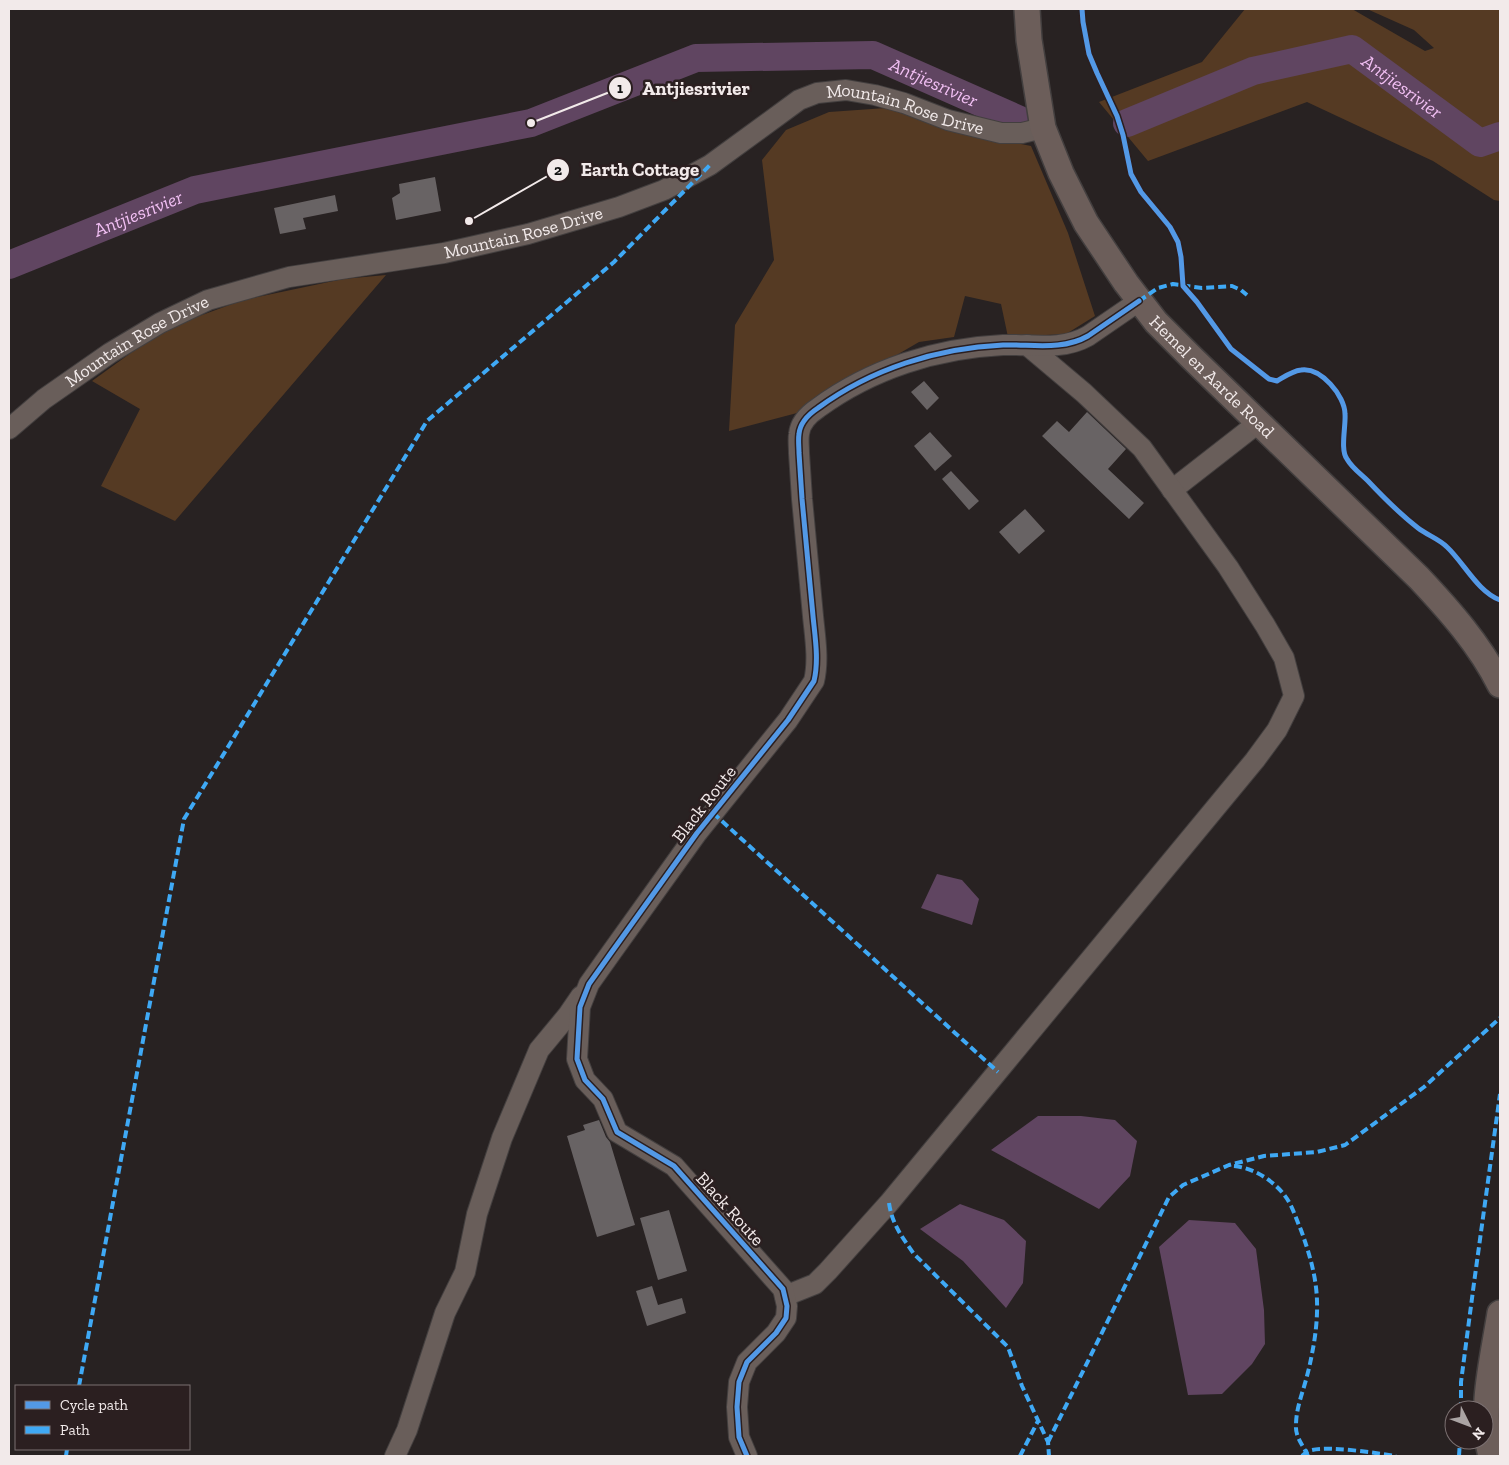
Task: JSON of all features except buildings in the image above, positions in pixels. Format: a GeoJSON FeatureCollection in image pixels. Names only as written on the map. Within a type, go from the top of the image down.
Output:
{"type":"FeatureCollection","features":[{"type":"Feature","properties":{"kind":"main road","name":"Hemel en Aarde Road"},"geometry":{"type":"LineString","coordinates":[[1027,9],[1029,40],[1043,128],[1062,174],[1086,223],[1139,301],[1156,322],[1180,346],[1419,578],[1442,603],[1499,678]]}},
{"type":"Feature","properties":{"kind":"main road"},"geometry":{"type":"LineString","coordinates":[[1491,1456],[1486,1425],[1500,1313]]}},
{"type":"Feature","properties":{"kind":"street","name":"Mountain Rose Drive"},"geometry":{"type":"LineString","coordinates":[[9,430],[44,399],[110,353],[160,323],[208,300],[289,277],[444,253],[528,234],[620,207],[664,190],[710,165],[799,100],[817,93],[846,90],[876,95],[904,103],[948,120],[1001,133],[1022,133],[1043,128]]}},
{"type":"Feature","properties":{"kind":"street","name":"Black Route"},"geometry":{"type":"LineString","coordinates":[[395,1456],[407,1430],[445,1313],[465,1272],[477,1214],[502,1138],[539,1050],[568,1015],[697,833],[788,720],[814,680],[816,674],[815,641],[798,436],[804,421],[813,411],[833,397],[875,375],[925,356],[961,349],[1003,345],[1068,344],[1088,336],[1139,301]]}},
{"type":"Feature","properties":{"kind":"street"},"geometry":{"type":"LineString","coordinates":[[748,1456],[739,1437],[737,1407],[739,1382],[747,1362],[776,1333],[786,1318],[787,1306],[785,1296],[815,1284],[889,1203],[1255,760],[1277,730],[1294,696],[1284,658],[1265,625],[1228,567],[1142,448],[1084,393],[1027,345]]}},
{"type":"Feature","properties":{"kind":"street"},"geometry":{"type":"LineString","coordinates":[[1172,490],[1258,423]]}},
{"type":"Feature","properties":{"kind":"street","name":"Black Route"},"geometry":{"type":"LineString","coordinates":[[589,984],[580,1007],[577,1060],[586,1080],[603,1099],[617,1132],[674,1166],[783,1289],[785,1296]]}},
{"type":"Feature","properties":{"kind":"shaded area"},"geometry":{"type":"Polygon","coordinates":[[[1245,9],[1352,9],[1425,51],[1434,48],[1414,30],[1367,9],[1500,9],[1500,201],[1494,200],[1433,161],[1307,102],[1148,161],[1099,102],[1202,62],[1245,9]]]}},
{"type":"Feature","properties":{"kind":"shaded area"},"geometry":{"type":"Polygon","coordinates":[[[886,108],[956,131],[1031,146],[1068,233],[1095,316],[1066,334],[1008,337],[1001,304],[965,296],[954,337],[919,342],[797,413],[729,431],[735,325],[774,260],[762,160],[786,130],[829,112],[886,108]]]}},
{"type":"Feature","properties":{"kind":"shaded area"},"geometry":{"type":"Polygon","coordinates":[[[386,275],[175,521],[101,486],[140,409],[92,381],[164,329],[243,300],[343,279],[386,275]]]}},
{"type":"Feature","properties":{"kind":"shaded area"},"geometry":{"type":"Polygon","coordinates":[[[937,874],[962,880],[979,899],[972,925],[921,908],[937,874]]]}},
{"type":"Feature","properties":{"kind":"shaded area"},"geometry":{"type":"Polygon","coordinates":[[[1038,1116],[1081,1116],[1115,1120],[1137,1141],[1130,1176],[1099,1209],[991,1150],[1038,1116]]]}},
{"type":"Feature","properties":{"kind":"shaded area"},"geometry":{"type":"Polygon","coordinates":[[[960,1204],[1004,1220],[1026,1241],[1023,1283],[1006,1308],[963,1261],[920,1229],[960,1204]]]}},
{"type":"Feature","properties":{"kind":"shaded area"},"geometry":{"type":"Polygon","coordinates":[[[1189,1220],[1235,1223],[1256,1249],[1264,1310],[1265,1344],[1252,1364],[1222,1394],[1188,1395],[1159,1247],[1189,1220]]]}},
{"type":"Feature","properties":{"kind":"waterway","name":"Antjiesrivier"},"geometry":{"type":"LineString","coordinates":[[1127,123],[1253,71],[1352,49],[1480,143],[1500,136]]}},
{"type":"Feature","properties":{"kind":"waterway","name":"Antjiesrivier"},"geometry":{"type":"LineString","coordinates":[[9,265],[195,190],[531,123],[696,58],[873,55],[1020,120]]}},
{"type":"Feature","properties":{"kind":"marked path"},"geometry":{"type":"LineString","coordinates":[[79,1385],[184,819],[427,421],[614,262],[710,165]]}},
{"type":"Feature","properties":{"kind":"marked path"},"geometry":{"type":"LineString","coordinates":[[1139,301],[1158,288],[1173,284],[1202,288],[1232,286],[1247,295]]}},
{"type":"Feature","properties":{"kind":"marked path"},"geometry":{"type":"LineString","coordinates":[[713,813],[998,1072]]}},
{"type":"Feature","properties":{"kind":"marked path"},"geometry":{"type":"LineString","coordinates":[[1048,1442],[1169,1197],[1183,1185],[1229,1165],[1264,1156],[1317,1152],[1345,1145],[1424,1087],[1500,1018]]}},
{"type":"Feature","properties":{"kind":"marked path"},"geometry":{"type":"LineString","coordinates":[[1461,1400],[1461,1382],[1500,1094]]}},
{"type":"Feature","properties":{"kind":"marked path"},"geometry":{"type":"LineString","coordinates":[[1234,1166],[1258,1173],[1284,1195],[1294,1212],[1314,1272],[1317,1299],[1316,1327],[1311,1360],[1296,1419],[1298,1437],[1308,1456]]}},
{"type":"Feature","properties":{"kind":"marked path"},"geometry":{"type":"LineString","coordinates":[[889,1203],[895,1224],[914,1254],[1008,1347],[1022,1386],[1048,1442],[1049,1456]]}},
{"type":"Feature","properties":{"kind":"marked path"},"geometry":{"type":"LineString","coordinates":[[1020,1456],[1038,1421]]}},
{"type":"Feature","properties":{"kind":"marked path"},"geometry":{"type":"LineString","coordinates":[[1302,1456],[1310,1450],[1320,1449],[1354,1450],[1396,1456]]}},
{"type":"Feature","properties":{"kind":"marked path"},"geometry":{"type":"LineString","coordinates":[[66,1456],[67,1450]]}},
{"type":"Feature","properties":{"kind":"marked path"},"geometry":{"type":"LineString","coordinates":[[1459,1450],[1459,1456]]}},
{"type":"Feature","properties":{"kind":"cycle path"},"geometry":{"type":"LineString","coordinates":[[1082,9],[1089,54],[1117,116],[1131,174],[1141,192],[1170,227],[1178,242],[1183,286],[1231,349],[1269,379],[1277,381],[1288,374],[1301,370],[1309,370],[1324,378],[1336,391],[1344,407],[1344,450],[1351,465],[1392,506],[1447,547],[1478,584],[1485,591],[1500,600]]}},
{"type":"Feature","properties":{"kind":"cycle path"},"geometry":{"type":"LineString","coordinates":[[747,1456],[739,1437],[737,1407],[739,1382],[747,1362],[776,1333],[786,1318],[787,1306],[783,1289],[674,1166],[617,1132],[603,1099],[585,1080],[577,1059],[580,1007],[589,984],[697,833],[788,720],[814,681],[816,649],[802,499],[799,444],[801,426],[806,419],[811,413],[838,394],[860,382],[906,363],[929,356],[978,347],[1068,344],[1088,336],[1139,301]]}},
{"type":"Feature","properties":{"kind":"place","name":"Antjiesrivier"},"geometry":{"type":"Point","coordinates":[531,123]}},
{"type":"Feature","properties":{"kind":"place","name":"Earth Cottage"},"geometry":{"type":"Point","coordinates":[469,221]}}]}
